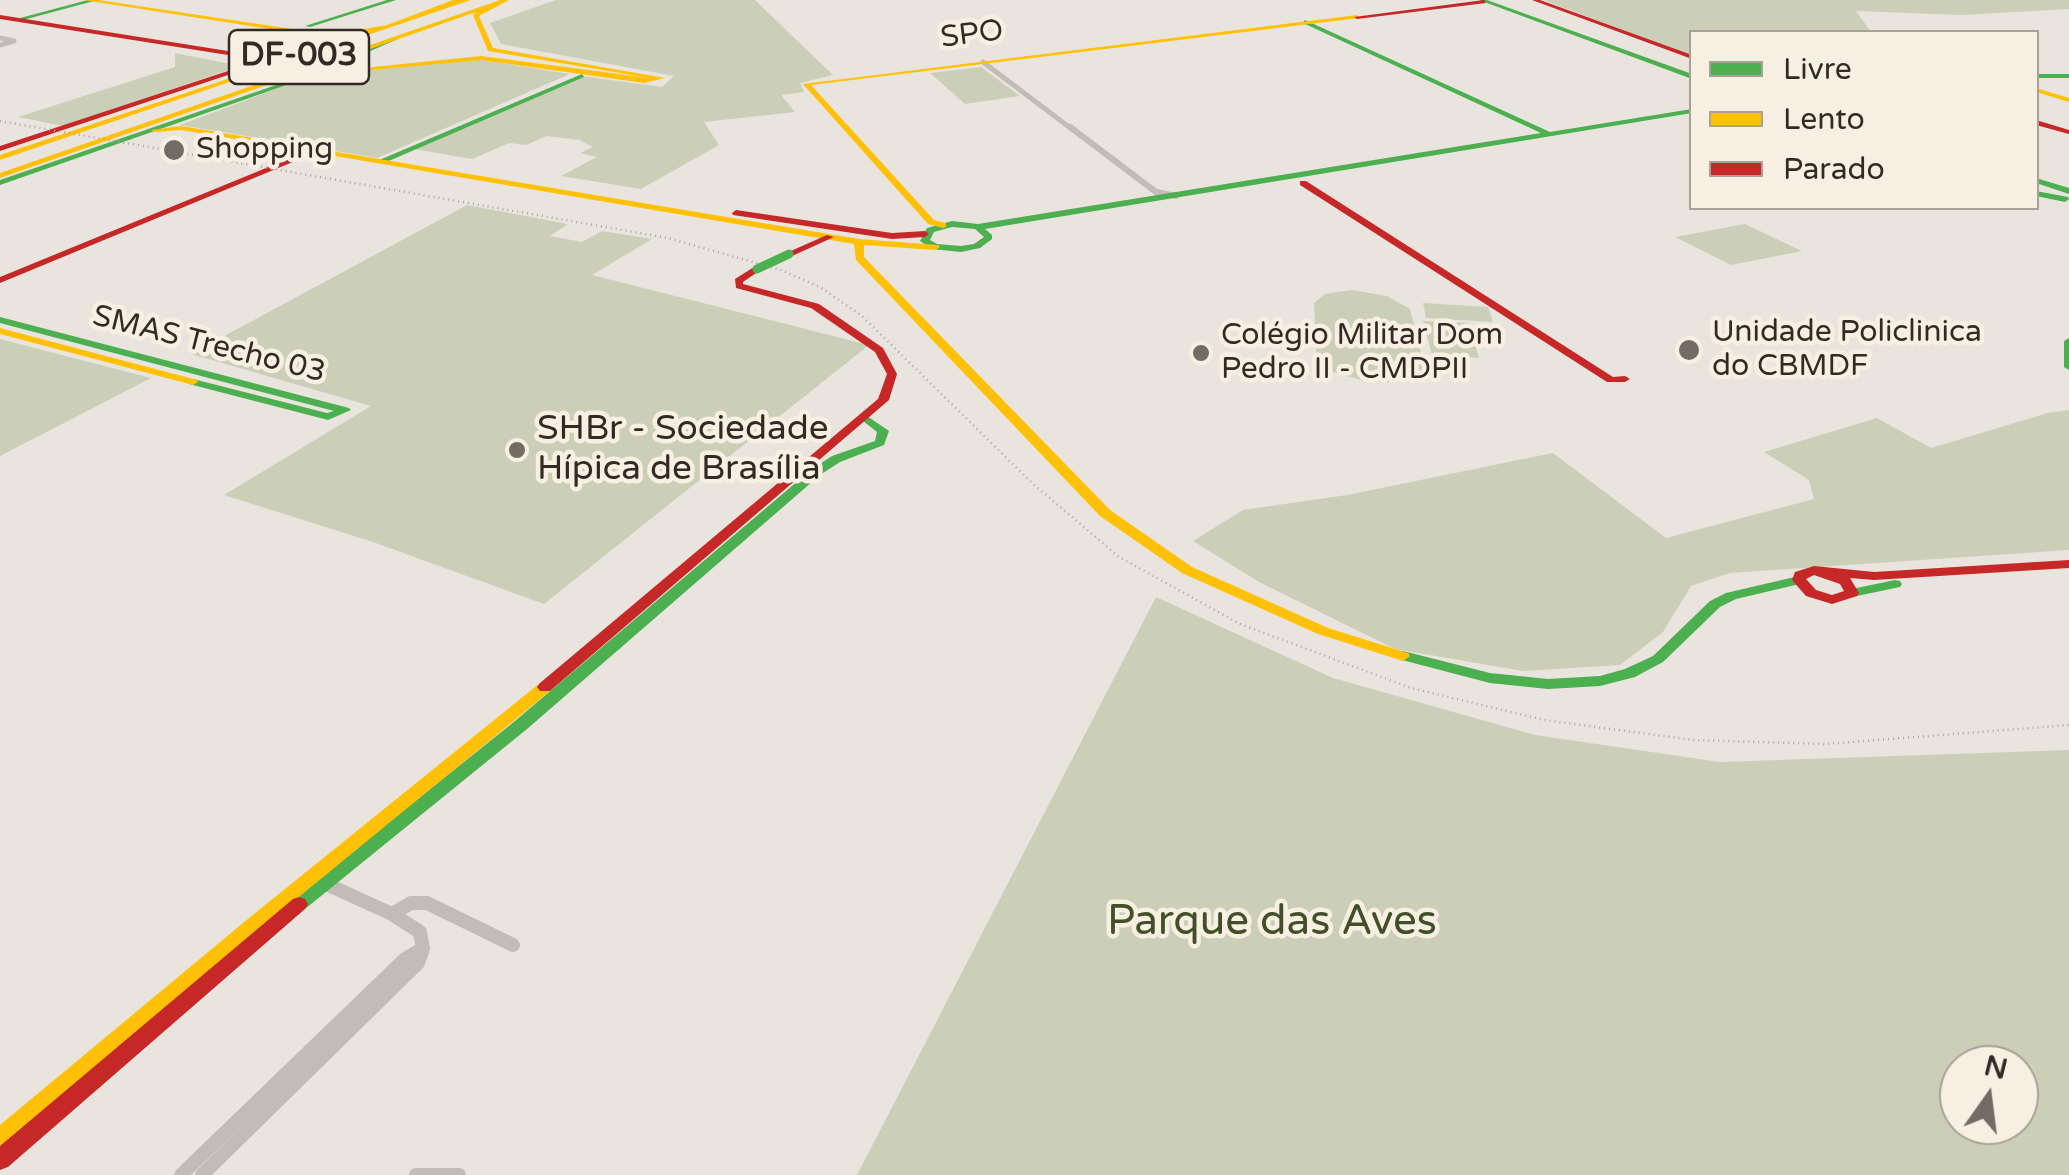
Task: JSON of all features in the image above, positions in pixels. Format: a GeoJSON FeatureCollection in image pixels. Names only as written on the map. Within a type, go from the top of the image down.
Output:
{"type":"FeatureCollection","features":[{"type":"Feature","properties":{"kind":"main road"},"geometry":{"type":"LineString","coordinates":[[311,26],[378,0]]}},
{"type":"Feature","properties":{"kind":"main road"},"geometry":{"type":"LineString","coordinates":[[311,26],[393,0]]}},
{"type":"Feature","properties":{"kind":"main road"},"geometry":{"type":"LineString","coordinates":[[458,0],[424,18],[458,16]]}},
{"type":"Feature","properties":{"kind":"main road","name":"DF-003"},"geometry":{"type":"LineString","coordinates":[[0,181],[57,156],[168,125],[468,0]]}},
{"type":"Feature","properties":{"kind":"main road"},"geometry":{"type":"LineString","coordinates":[[1535,0],[1689,57]]}},
{"type":"Feature","properties":{"kind":"main road"},"geometry":{"type":"LineString","coordinates":[[1478,1],[1687,75]]}},
{"type":"Feature","properties":{"kind":"main road","name":"SPO"},"geometry":{"type":"LineString","coordinates":[[932,228],[805,85],[1478,1]]}},
{"type":"Feature","properties":{"kind":"main road"},"geometry":{"type":"LineString","coordinates":[[20,21],[113,3],[270,24],[393,32]]}},
{"type":"Feature","properties":{"kind":"main road"},"geometry":{"type":"LineString","coordinates":[[380,162],[575,74],[593,70],[490,50],[476,15],[499,3]]}},
{"type":"Feature","properties":{"kind":"main road","name":"DF-003"},"geometry":{"type":"LineString","coordinates":[[0,158],[331,46],[499,3]]}},
{"type":"Feature","properties":{"kind":"main road"},"geometry":{"type":"LineString","coordinates":[[20,21],[245,62],[300,56]]}},
{"type":"Feature","properties":{"kind":"main road"},"geometry":{"type":"LineString","coordinates":[[1305,22],[1550,135]]}},
{"type":"Feature","properties":{"kind":"main road"},"geometry":{"type":"LineString","coordinates":[[311,26],[339,38],[331,46]]}},
{"type":"Feature","properties":{"kind":"main road"},"geometry":{"type":"LineString","coordinates":[[0,181],[316,72],[393,32]]}},
{"type":"Feature","properties":{"kind":"main road"},"geometry":{"type":"LineString","coordinates":[[316,72],[460,58],[575,74]]}},
{"type":"Feature","properties":{"kind":"main road"},"geometry":{"type":"LineString","coordinates":[[0,149],[245,62]]}},
{"type":"Feature","properties":{"kind":"main road"},"geometry":{"type":"LineString","coordinates":[[2039,76],[2069,76]]}},
{"type":"Feature","properties":{"kind":"main road"},"geometry":{"type":"LineString","coordinates":[[2039,91],[2069,100]]}},
{"type":"Feature","properties":{"kind":"main road"},"geometry":{"type":"LineString","coordinates":[[131,114],[126,118],[132,121],[380,162],[700,213],[892,236],[932,228],[983,232],[1689,115]]}},
{"type":"Feature","properties":{"kind":"main road"},"geometry":{"type":"LineString","coordinates":[[2039,123],[2069,132]]}},
{"type":"Feature","properties":{"kind":"main road"},"geometry":{"type":"LineString","coordinates":[[1490,148],[1592,131]]}},
{"type":"Feature","properties":{"kind":"main road"},"geometry":{"type":"LineString","coordinates":[[0,280],[314,151]]}},
{"type":"Feature","properties":{"kind":"main road"},"geometry":{"type":"LineString","coordinates":[[1107,212],[1156,196],[1298,182],[1367,168]]}},
{"type":"Feature","properties":{"kind":"main road"},"geometry":{"type":"LineString","coordinates":[[2039,181],[2068,196]]}},
{"type":"Feature","properties":{"kind":"main road"},"geometry":{"type":"LineString","coordinates":[[1298,182],[1338,200],[1604,370]]}},
{"type":"Feature","properties":{"kind":"main road"},"geometry":{"type":"LineString","coordinates":[[2039,193],[2068,196]]}},
{"type":"Feature","properties":{"kind":"main road"},"geometry":{"type":"LineString","coordinates":[[761,220],[859,242],[935,247],[970,248],[983,232]]}},
{"type":"Feature","properties":{"kind":"main road"},"geometry":{"type":"LineString","coordinates":[[932,228],[925,241],[935,247]]}},
{"type":"Feature","properties":{"kind":"main road"},"geometry":{"type":"LineString","coordinates":[[0,1138],[850,429],[870,422],[891,386],[892,374],[884,355],[815,306],[739,286],[738,281],[757,270],[830,237]]}},
{"type":"Feature","properties":{"kind":"main road"},"geometry":{"type":"LineString","coordinates":[[859,242],[859,258],[1105,513],[1188,570],[1322,632],[1367,647],[1490,678],[1576,683],[1630,673],[1676,646],[1715,604],[1750,590],[1775,588],[1841,600],[1883,585],[2069,568]]}},
{"type":"Feature","properties":{"kind":"main road","name":"SMAS Trecho 03"},"geometry":{"type":"LineString","coordinates":[[0,320],[29,333],[328,417],[345,410],[29,333],[0,332]]}},
{"type":"Feature","properties":{"kind":"main road"},"geometry":{"type":"LineString","coordinates":[[2069,341],[2069,368]]}},
{"type":"Feature","properties":{"kind":"main road"},"geometry":{"type":"LineString","coordinates":[[0,1160],[324,883],[522,725],[816,472],[875,446],[884,438],[870,422]]}},
{"type":"Feature","properties":{"kind":"main road"},"geometry":{"type":"LineString","coordinates":[[837,440],[844,448],[858,451]]}},
{"type":"Feature","properties":{"kind":"main road"},"geometry":{"type":"LineString","coordinates":[[1775,588],[1799,580],[1806,572],[1874,576],[2069,568]]}},
{"type":"Feature","properties":{"kind":"main road"},"geometry":{"type":"LineString","coordinates":[[1825,572],[1846,581],[1852,594]]}},
{"type":"Feature","properties":{"kind":"main road"},"geometry":{"type":"LineString","coordinates":[[1799,580],[1810,592]]}},
{"type":"Feature","properties":{"kind":"street"},"geometry":{"type":"LineString","coordinates":[[983,62],[1156,196]]}},
{"type":"Feature","properties":{"kind":"street"},"geometry":{"type":"LineString","coordinates":[[202,1175],[418,964],[423,948],[420,932],[410,922],[324,883]]}},
{"type":"Feature","properties":{"kind":"street"},"geometry":{"type":"LineString","coordinates":[[392,914],[411,903],[427,903],[514,945]]}},
{"type":"Feature","properties":{"kind":"street"},"geometry":{"type":"LineString","coordinates":[[181,1175],[405,959],[423,948]]}},
{"type":"Feature","properties":{"kind":"street"},"geometry":{"type":"LineString","coordinates":[[416,1175],[459,1175]]}},
{"type":"Feature","properties":{"kind":"green space"},"geometry":{"type":"Polygon","coordinates":[[[556,0],[755,0],[833,75],[800,83],[804,92],[781,95],[795,112],[704,122],[719,145],[641,189],[561,176],[597,157],[580,153],[593,147],[579,140],[547,136],[526,145],[509,143],[472,159],[414,149],[582,76],[662,87],[674,76],[501,44],[490,23],[556,0]]]}},
{"type":"Feature","properties":{"kind":"green space"},"geometry":{"type":"Polygon","coordinates":[[[1543,0],[2069,0],[2069,9],[1961,15],[1856,11],[1870,30],[1689,30],[1689,55],[1543,0]]]}},
{"type":"Feature","properties":{"kind":"green space"},"geometry":{"type":"Polygon","coordinates":[[[175,53],[240,66],[63,126],[18,117],[175,67],[175,53]]]}},
{"type":"Feature","properties":{"kind":"green space"},"geometry":{"type":"Polygon","coordinates":[[[476,59],[570,74],[377,158],[180,125],[316,74],[476,59]]]}},
{"type":"Feature","properties":{"kind":"green space"},"geometry":{"type":"Polygon","coordinates":[[[981,67],[1020,96],[965,104],[930,73],[981,67]]]}},
{"type":"Feature","properties":{"kind":"green space","name":"SHBr - Sociedade Hípica de Brasília"},"geometry":{"type":"Polygon","coordinates":[[[467,205],[568,224],[550,236],[582,242],[602,231],[652,239],[592,275],[869,345],[544,604],[373,542],[224,495],[371,406],[191,354],[467,205]]]}},
{"type":"Feature","properties":{"kind":"green space"},"geometry":{"type":"Polygon","coordinates":[[[1745,224],[1802,251],[1731,265],[1675,237],[1745,224]]]}},
{"type":"Feature","properties":{"kind":"green space"},"geometry":{"type":"Polygon","coordinates":[[[1351,290],[1387,296],[1410,309],[1427,375],[1387,382],[1361,380],[1333,372],[1317,360],[1314,303],[1325,294],[1351,290]]]}},
{"type":"Feature","properties":{"kind":"green space"},"geometry":{"type":"Polygon","coordinates":[[[1423,303],[1488,307],[1493,322],[1426,318],[1423,303]]]}},
{"type":"Feature","properties":{"kind":"green space"},"geometry":{"type":"Polygon","coordinates":[[[1423,321],[1469,323],[1479,358],[1432,355],[1423,321]]]}},
{"type":"Feature","properties":{"kind":"green space"},"geometry":{"type":"Polygon","coordinates":[[[0,339],[151,378],[0,456],[0,339]]]}},
{"type":"Feature","properties":{"kind":"green space"},"geometry":{"type":"Polygon","coordinates":[[[2069,410],[2069,550],[1730,573],[1691,586],[1663,632],[1620,665],[1523,671],[1395,649],[1259,582],[1193,541],[1243,510],[1347,495],[1553,453],[1666,538],[1814,499],[1809,480],[1764,452],[1877,418],[1931,448],[2069,410]]]}},
{"type":"Feature","properties":{"kind":"green space","name":"Parque das Aves"},"geometry":{"type":"Polygon","coordinates":[[[1156,597],[1333,678],[1535,735],[1720,762],[2069,750],[2069,1175],[857,1175],[1156,597]]]}},
{"type":"Feature","properties":{"kind":"railway"},"geometry":{"type":"LineString","coordinates":[[0,121],[668,238],[781,270],[820,287],[862,316],[1032,483],[1119,557],[1240,624],[1411,688],[1544,720],[1693,740],[1826,744],[2069,725]]}},
{"type":"Feature","properties":{"kind":"traffic: fast"},"geometry":{"type":"LineString","coordinates":[[308,26],[393,0]]}},
{"type":"Feature","properties":{"kind":"traffic: fast"},"geometry":{"type":"LineString","coordinates":[[1482,0],[1689,76]]}},
{"type":"Feature","properties":{"kind":"traffic: fast"},"geometry":{"type":"LineString","coordinates":[[23,18],[91,1]]}},
{"type":"Feature","properties":{"kind":"traffic: fast"},"geometry":{"type":"LineString","coordinates":[[1305,22],[1549,134]]}},
{"type":"Feature","properties":{"kind":"traffic: fast"},"geometry":{"type":"LineString","coordinates":[[0,183],[316,73],[397,38]]}},
{"type":"Feature","properties":{"kind":"traffic: fast"},"geometry":{"type":"LineString","coordinates":[[381,161],[582,76]]}},
{"type":"Feature","properties":{"kind":"traffic: fast"},"geometry":{"type":"LineString","coordinates":[[2039,76],[2069,76]]}},
{"type":"Feature","properties":{"kind":"traffic: fast"},"geometry":{"type":"LineString","coordinates":[[978,227],[1689,111]]}},
{"type":"Feature","properties":{"kind":"traffic: fast"},"geometry":{"type":"LineString","coordinates":[[2039,181],[2069,191]]}},
{"type":"Feature","properties":{"kind":"traffic: fast"},"geometry":{"type":"LineString","coordinates":[[2039,194],[2065,199]]}},
{"type":"Feature","properties":{"kind":"traffic: fast"},"geometry":{"type":"LineString","coordinates":[[952,224],[978,227],[989,237],[977,246],[961,249],[935,247],[925,241],[930,230],[952,224]]}},
{"type":"Feature","properties":{"kind":"traffic: fast"},"geometry":{"type":"LineString","coordinates":[[757,269],[789,254]]}},
{"type":"Feature","properties":{"kind":"traffic: fast"},"geometry":{"type":"LineString","coordinates":[[0,320],[345,410],[328,417],[193,382]]}},
{"type":"Feature","properties":{"kind":"traffic: fast"},"geometry":{"type":"LineString","coordinates":[[2069,341],[2069,367]]}},
{"type":"Feature","properties":{"kind":"traffic: fast"},"geometry":{"type":"LineString","coordinates":[[299,904],[521,725],[816,472],[836,459],[880,443],[883,431],[864,417]]}},
{"type":"Feature","properties":{"kind":"traffic: fast"},"geometry":{"type":"LineString","coordinates":[[1403,656],[1490,678],[1548,684],[1600,681],[1630,673],[1658,659],[1715,604],[1731,596],[1799,580]]}},
{"type":"Feature","properties":{"kind":"traffic: fast"},"geometry":{"type":"LineString","coordinates":[[1852,593],[1895,584]]}},
{"type":"Feature","properties":{"kind":"traffic: slow"},"geometry":{"type":"LineString","coordinates":[[86,0],[339,38],[331,46]]}},
{"type":"Feature","properties":{"kind":"traffic: slow"},"geometry":{"type":"LineString","coordinates":[[429,13],[458,0]]}},
{"type":"Feature","properties":{"kind":"traffic: slow"},"geometry":{"type":"LineString","coordinates":[[0,158],[468,0]]}},
{"type":"Feature","properties":{"kind":"traffic: slow"},"geometry":{"type":"LineString","coordinates":[[0,176],[506,0]]}},
{"type":"Feature","properties":{"kind":"traffic: slow"},"geometry":{"type":"LineString","coordinates":[[316,73],[481,58],[644,81],[662,78],[490,50],[476,15],[492,5]]}},
{"type":"Feature","properties":{"kind":"traffic: slow"},"geometry":{"type":"LineString","coordinates":[[943,225],[931,222],[806,84],[1357,17]]}},
{"type":"Feature","properties":{"kind":"traffic: slow"},"geometry":{"type":"LineString","coordinates":[[330,30],[358,32],[388,27]]}},
{"type":"Feature","properties":{"kind":"traffic: slow"},"geometry":{"type":"LineString","coordinates":[[2039,91],[2069,100]]}},
{"type":"Feature","properties":{"kind":"traffic: slow"},"geometry":{"type":"LineString","coordinates":[[155,130],[181,128],[859,242],[935,247]]}},
{"type":"Feature","properties":{"kind":"traffic: slow"},"geometry":{"type":"LineString","coordinates":[[859,242],[859,258],[1105,513],[1187,570],[1323,631],[1403,656]]}},
{"type":"Feature","properties":{"kind":"traffic: slow"},"geometry":{"type":"LineString","coordinates":[[0,331],[193,382]]}},
{"type":"Feature","properties":{"kind":"traffic: slow"},"geometry":{"type":"LineString","coordinates":[[0,1138],[255,923],[545,687]]}},
{"type":"Feature","properties":{"kind":"traffic: jam"},"geometry":{"type":"LineString","coordinates":[[1535,0],[1689,56]]}},
{"type":"Feature","properties":{"kind":"traffic: jam"},"geometry":{"type":"LineString","coordinates":[[1357,17],[1484,2]]}},
{"type":"Feature","properties":{"kind":"traffic: jam"},"geometry":{"type":"LineString","coordinates":[[0,17],[266,59]]}},
{"type":"Feature","properties":{"kind":"traffic: jam"},"geometry":{"type":"LineString","coordinates":[[0,149],[242,68],[300,57]]}},
{"type":"Feature","properties":{"kind":"traffic: jam"},"geometry":{"type":"LineString","coordinates":[[2039,123],[2069,132]]}},
{"type":"Feature","properties":{"kind":"traffic: jam"},"geometry":{"type":"LineString","coordinates":[[0,280],[313,152]]}},
{"type":"Feature","properties":{"kind":"traffic: jam"},"geometry":{"type":"LineString","coordinates":[[1303,183],[1611,380],[1625,379]]}},
{"type":"Feature","properties":{"kind":"traffic: jam"},"geometry":{"type":"LineString","coordinates":[[736,213],[892,236],[925,234]]}},
{"type":"Feature","properties":{"kind":"traffic: jam"},"geometry":{"type":"LineString","coordinates":[[789,254],[830,237]]}},
{"type":"Feature","properties":{"kind":"traffic: jam"},"geometry":{"type":"LineString","coordinates":[[545,687],[883,400],[892,374],[879,350],[815,306],[739,286],[738,281],[757,269]]}},
{"type":"Feature","properties":{"kind":"traffic: jam"},"geometry":{"type":"LineString","coordinates":[[1825,572],[1874,576],[2069,564]]}},
{"type":"Feature","properties":{"kind":"traffic: jam"},"geometry":{"type":"LineString","coordinates":[[1814,570],[1845,581],[1852,593],[1832,600],[1811,593],[1799,580],[1800,575],[1814,570]]}},
{"type":"Feature","properties":{"kind":"traffic: jam"},"geometry":{"type":"LineString","coordinates":[[0,1160],[299,904]]}},
{"type":"Feature","properties":{"kind":"place","name":"Shopping"},"geometry":{"type":"Point","coordinates":[174,150]}},
{"type":"Feature","properties":{"kind":"place","name":"Unidade Policlinica do CBMDF"},"geometry":{"type":"Point","coordinates":[1689,350]}},
{"type":"Feature","properties":{"kind":"place","name":"Colégio Militar Dom Pedro II - CMDPII"},"geometry":{"type":"Point","coordinates":[1201,353]}},
{"type":"Feature","properties":{"kind":"place","name":"SHBr - Sociedade Hípica de Brasília"},"geometry":{"type":"Point","coordinates":[517,450]}}]}
